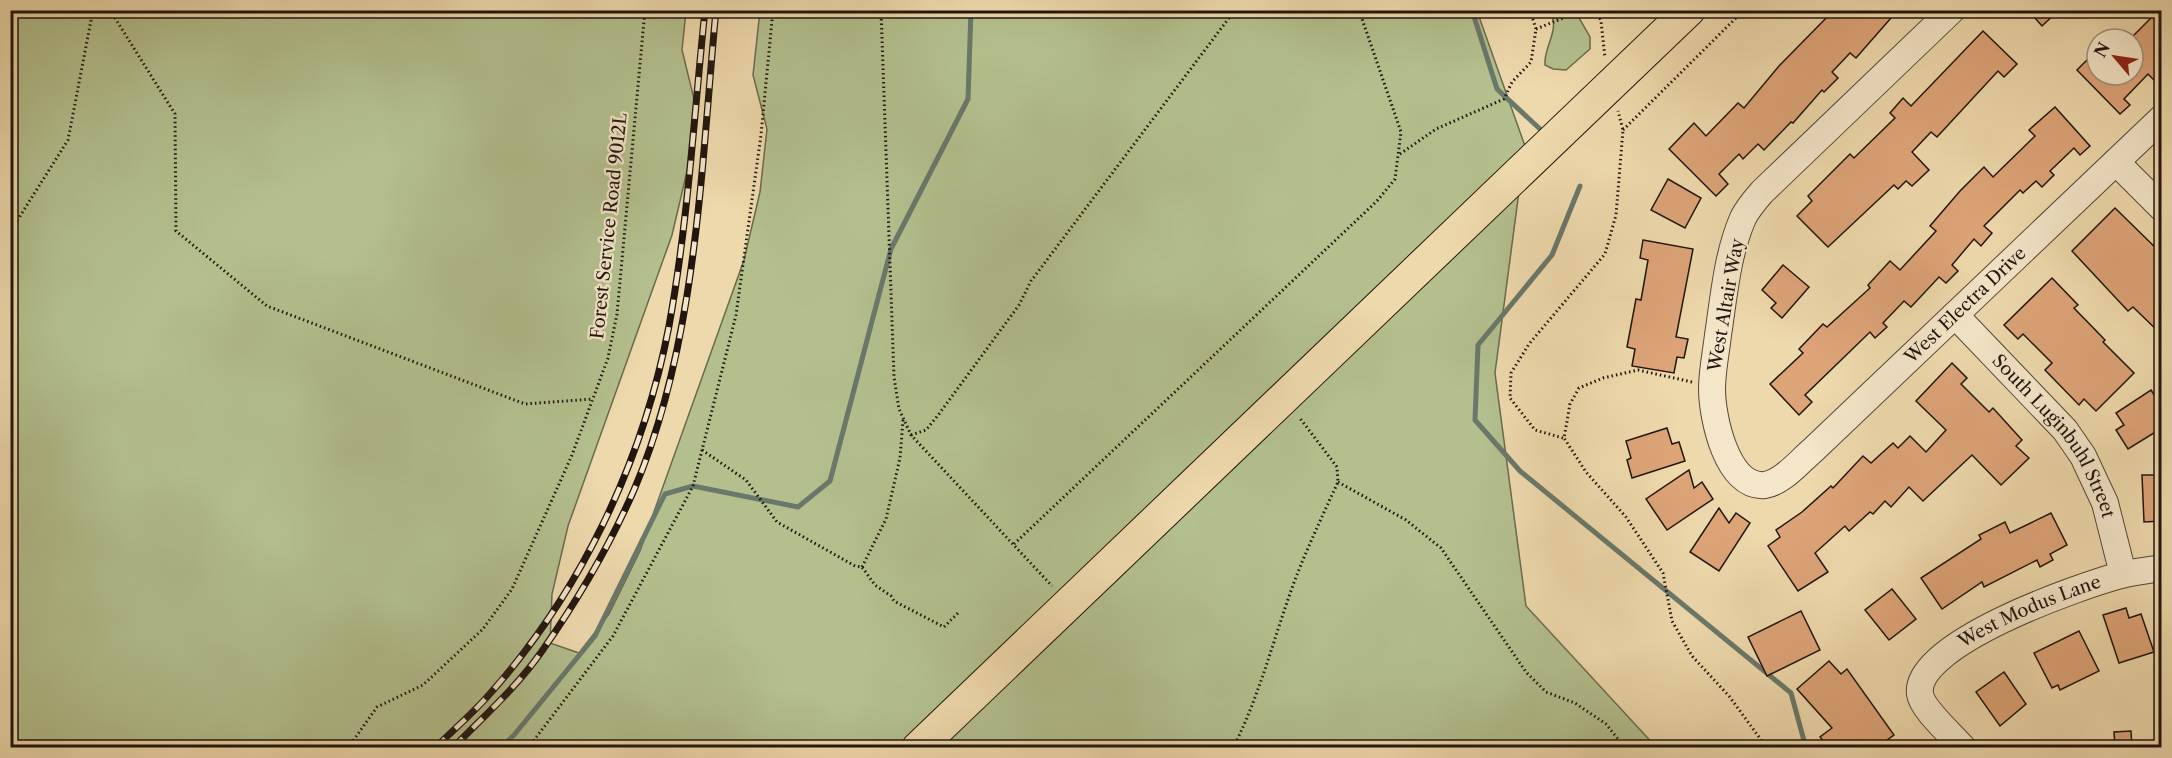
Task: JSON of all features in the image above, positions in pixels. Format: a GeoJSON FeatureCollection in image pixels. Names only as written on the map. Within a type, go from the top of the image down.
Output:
{"type":"FeatureCollection","features":[{"type":"Feature","properties":{"kind":"main road"},"geometry":{"type":"LineString","coordinates":[[918,747],[1689,10]]}},
{"type":"Feature","properties":{"kind":"street","name":"West Altair Way"},"geometry":{"type":"LineString","coordinates":[[1763,485],[1748,480],[1732,467],[1715,416],[1712,387],[1728,270],[1737,233],[1750,206],[1952,10]]}},
{"type":"Feature","properties":{"kind":"street","name":"West Electra Drive"},"geometry":{"type":"LineString","coordinates":[[1763,485],[1780,478],[1813,450],[2162,118]]}},
{"type":"Feature","properties":{"kind":"street"},"geometry":{"type":"LineString","coordinates":[[2116,162],[2162,208]]}},
{"type":"Feature","properties":{"kind":"street","name":"South Luginbuhl Street"},"geometry":{"type":"LineString","coordinates":[[1955,315],[2065,430],[2084,456],[2105,503],[2123,574]]}},
{"type":"Feature","properties":{"kind":"street","name":"West Modus Lane"},"geometry":{"type":"LineString","coordinates":[[1963,747],[1925,705],[1920,686],[1927,669],[1934,662],[1993,625],[2074,590],[2123,574],[2162,568]]}},
{"type":"Feature","properties":{"kind":"path"},"geometry":{"type":"LineString","coordinates":[[10,232],[68,140],[93,10]]}},
{"type":"Feature","properties":{"kind":"path"},"geometry":{"type":"LineString","coordinates":[[110,10],[176,114],[176,231],[267,306],[525,404],[593,399]]}},
{"type":"Feature","properties":{"kind":"path","name":"Forest Service Road 9012L"},"geometry":{"type":"LineString","coordinates":[[348,747],[377,707],[423,685],[483,629],[512,589],[572,455],[608,358],[617,314],[645,10]]}},
{"type":"Feature","properties":{"kind":"path"},"geometry":{"type":"LineString","coordinates":[[528,747],[613,636],[693,486],[736,315],[761,135],[773,10]]}},
{"type":"Feature","properties":{"kind":"path"},"geometry":{"type":"LineString","coordinates":[[881,10],[894,377],[899,409],[911,435],[1068,604]]}},
{"type":"Feature","properties":{"kind":"path"},"geometry":{"type":"LineString","coordinates":[[911,435],[926,430],[939,414],[1019,305],[1031,281],[1235,10]]}},
{"type":"Feature","properties":{"kind":"path"},"geometry":{"type":"LineString","coordinates":[[1014,544],[1377,201],[1395,179],[1401,132],[1359,10]]}},
{"type":"Feature","properties":{"kind":"path"},"geometry":{"type":"LineString","coordinates":[[1400,154],[1436,129],[1504,99],[1512,82],[1531,62],[1536,29],[1530,10]]}},
{"type":"Feature","properties":{"kind":"path"},"geometry":{"type":"LineString","coordinates":[[1536,29],[1583,10]]}},
{"type":"Feature","properties":{"kind":"path"},"geometry":{"type":"LineString","coordinates":[[1596,10],[1601,21],[1604,56]]}},
{"type":"Feature","properties":{"kind":"path"},"geometry":{"type":"LineString","coordinates":[[1744,10],[1623,130],[1616,215],[1605,254],[1529,344],[1511,373],[1510,398],[1535,429],[1564,438],[1586,472],[1626,517],[1663,573],[1672,621],[1692,656],[1729,696],[1767,747]]}},
{"type":"Feature","properties":{"kind":"path"},"geometry":{"type":"LineString","coordinates":[[1564,438],[1570,405],[1579,388],[1603,378],[1638,370],[1712,387]]}},
{"type":"Feature","properties":{"kind":"path"},"geometry":{"type":"LineString","coordinates":[[1233,747],[1253,706],[1300,568],[1338,482],[1337,467],[1283,397]]}},
{"type":"Feature","properties":{"kind":"path"},"geometry":{"type":"LineString","coordinates":[[862,567],[886,519],[900,458],[903,418]]}},
{"type":"Feature","properties":{"kind":"path"},"geometry":{"type":"LineString","coordinates":[[702,450],[746,480],[777,522],[855,566],[862,567],[875,585],[891,596],[894,601],[944,627],[958,613]]}},
{"type":"Feature","properties":{"kind":"path"},"geometry":{"type":"LineString","coordinates":[[1338,482],[1406,520],[1441,548],[1526,672],[1546,692],[1575,703],[1606,724],[1625,747]]}},
{"type":"Feature","properties":{"kind":"green space"},"geometry":{"type":"Polygon","coordinates":[[[10,11],[686,11],[682,50],[695,103],[688,167],[672,235],[568,526],[552,594],[550,643],[579,653],[609,614],[640,551],[744,260],[760,192],[767,129],[753,75],[760,11],[1477,11],[1525,146],[1495,373],[1526,606],[1656,747],[11,747],[10,11]]]}},
{"type":"Feature","properties":{"kind":"green space"},"geometry":{"type":"Polygon","coordinates":[[[1549,11],[1575,11],[1590,37],[1590,49],[1566,70],[1553,69],[1545,65],[1554,24],[1549,11]]]}},
{"type":"Feature","properties":{"kind":"building"},"geometry":{"type":"Polygon","coordinates":[[[1834,10],[1898,10],[1856,58],[1850,53],[1832,72],[1838,78],[1824,92],[1822,90],[1793,123],[1791,122],[1764,150],[1758,144],[1743,159],[1739,154],[1719,174],[1728,184],[1716,196],[1669,149],[1694,123],[1706,136],[1738,103],[1744,108],[1779,66],[1834,10]]]}},
{"type":"Feature","properties":{"kind":"building"},"geometry":{"type":"Polygon","coordinates":[[[2028,10],[2059,10],[2042,26],[2028,10]]]}},
{"type":"Feature","properties":{"kind":"building"},"geometry":{"type":"Polygon","coordinates":[[[2159,10],[2162,10],[2162,88],[2148,74],[2145,77],[2145,27],[2142,27],[2159,10]]]}},
{"type":"Feature","properties":{"kind":"building"},"geometry":{"type":"Polygon","coordinates":[[[1983,31],[2017,64],[2004,77],[1998,71],[1937,137],[1931,132],[1912,152],[1929,170],[1912,186],[1906,181],[1898,189],[1894,185],[1828,247],[1797,216],[1812,201],[1808,196],[1850,154],[1854,158],[1895,118],[1890,113],[1903,98],[1911,106],[1983,31]]]}},
{"type":"Feature","properties":{"kind":"building"},"geometry":{"type":"Polygon","coordinates":[[[2085,62],[2085,78],[2077,70],[2085,62]]]}},
{"type":"Feature","properties":{"kind":"building"},"geometry":{"type":"Polygon","coordinates":[[[2094,87],[2136,87],[2124,99],[2130,105],[2120,114],[2094,87]]]}},
{"type":"Feature","properties":{"kind":"building"},"geometry":{"type":"Polygon","coordinates":[[[2055,107],[2090,146],[2080,155],[2074,148],[2050,171],[2054,175],[2042,187],[2036,181],[2023,193],[2020,190],[1984,226],[1992,233],[1981,246],[1974,239],[1952,265],[1958,271],[1946,283],[1939,277],[1911,307],[1904,301],[1883,323],[1887,327],[1875,338],[1870,332],[1805,395],[1812,402],[1799,415],[1770,384],[1803,353],[1799,349],[1823,324],[1827,327],[1870,288],[1868,285],[1890,261],[1900,270],[1936,231],[1930,226],[1960,191],[1984,167],[1993,177],[2035,136],[2029,130],[2055,107]]]}},
{"type":"Feature","properties":{"kind":"building"},"geometry":{"type":"Polygon","coordinates":[[[1668,179],[1701,198],[1685,228],[1651,210],[1668,179]]]}},
{"type":"Feature","properties":{"kind":"building"},"geometry":{"type":"Polygon","coordinates":[[[2115,208],[2162,254],[2162,335],[2133,307],[2128,311],[2072,251],[2115,208]]]}},
{"type":"Feature","properties":{"kind":"building"},"geometry":{"type":"Polygon","coordinates":[[[1643,240],[1693,249],[1676,337],[1688,339],[1684,358],[1677,357],[1674,373],[1632,366],[1635,349],[1627,347],[1636,299],[1641,300],[1648,260],[1640,258],[1643,240]]]}},
{"type":"Feature","properties":{"kind":"building"},"geometry":{"type":"Polygon","coordinates":[[[1783,265],[1809,287],[1782,318],[1771,308],[1776,303],[1762,290],[1783,265]]]}},
{"type":"Feature","properties":{"kind":"building"},"geometry":{"type":"Polygon","coordinates":[[[2052,278],[2078,305],[2074,308],[2105,340],[2103,342],[2134,373],[2096,411],[2084,399],[2079,405],[2045,370],[2052,363],[2023,334],[2018,339],[2004,325],[2052,278]]]}},
{"type":"Feature","properties":{"kind":"building"},"geometry":{"type":"Polygon","coordinates":[[[1952,363],[1967,378],[1961,384],[1989,412],[1993,408],[2022,440],[2016,446],[2029,458],[2001,485],[1972,455],[1923,501],[1909,487],[1891,507],[1885,501],[1873,514],[1870,512],[1849,531],[1845,526],[1815,553],[1828,572],[1798,591],[1768,546],[1780,537],[1776,530],[1802,512],[1831,486],[1833,488],[1863,456],[1871,463],[1893,443],[1898,448],[1910,436],[1926,452],[1946,430],[1916,401],[1952,363]]]}},
{"type":"Feature","properties":{"kind":"building"},"geometry":{"type":"Polygon","coordinates":[[[2151,390],[2162,407],[2162,428],[2128,449],[2116,430],[2124,425],[2116,413],[2151,390]]]}},
{"type":"Feature","properties":{"kind":"building"},"geometry":{"type":"Polygon","coordinates":[[[1667,428],[1672,444],[1679,442],[1685,461],[1632,478],[1627,460],[1631,458],[1626,441],[1667,428]]]}},
{"type":"Feature","properties":{"kind":"building"},"geometry":{"type":"Polygon","coordinates":[[[1689,470],[1694,488],[1702,482],[1713,499],[1667,530],[1646,499],[1689,470]]]}},
{"type":"Feature","properties":{"kind":"building"},"geometry":{"type":"Polygon","coordinates":[[[2142,475],[2162,475],[2162,521],[2144,522],[2142,475]]]}},
{"type":"Feature","properties":{"kind":"building"},"geometry":{"type":"Polygon","coordinates":[[[1719,508],[1729,523],[1736,513],[1750,523],[1719,571],[1690,552],[1719,508]]]}},
{"type":"Feature","properties":{"kind":"building"},"geometry":{"type":"Polygon","coordinates":[[[2051,513],[2067,545],[2050,554],[2053,560],[2040,567],[2037,560],[1984,587],[1982,582],[1942,609],[1921,578],[1981,539],[1979,535],[2005,522],[2010,533],[2051,513]]]}},
{"type":"Feature","properties":{"kind":"building"},"geometry":{"type":"Polygon","coordinates":[[[1892,589],[1916,619],[1889,640],[1865,610],[1892,589]]]}},
{"type":"Feature","properties":{"kind":"building"},"geometry":{"type":"Polygon","coordinates":[[[2126,608],[2129,618],[2141,614],[2154,652],[2119,663],[2103,615],[2126,608]]]}},
{"type":"Feature","properties":{"kind":"building"},"geometry":{"type":"Polygon","coordinates":[[[1801,611],[1820,650],[1767,676],[1748,637],[1801,611]]]}},
{"type":"Feature","properties":{"kind":"building"},"geometry":{"type":"Polygon","coordinates":[[[2079,631],[2099,671],[2060,690],[2058,685],[2052,688],[2034,653],[2079,631]]]}},
{"type":"Feature","properties":{"kind":"building"},"geometry":{"type":"Polygon","coordinates":[[[1829,661],[1841,674],[1847,669],[1894,735],[1877,747],[1828,747],[1820,737],[1832,728],[1797,689],[1829,661]]]}},
{"type":"Feature","properties":{"kind":"building"},"geometry":{"type":"Polygon","coordinates":[[[2004,672],[2026,704],[2000,726],[1976,692],[2004,672]]]}},
{"type":"Feature","properties":{"kind":"building"},"geometry":{"type":"Polygon","coordinates":[[[2131,731],[2132,747],[2115,747],[2114,732],[2131,731]]]}},
{"type":"Feature","properties":{"kind":"waterway"},"geometry":{"type":"LineString","coordinates":[[501,748],[595,636],[665,494],[693,486],[798,507],[830,481],[891,249],[968,99],[971,10]]}},
{"type":"Feature","properties":{"kind":"waterway"},"geometry":{"type":"LineString","coordinates":[[1472,10],[1497,89],[1540,129]]}},
{"type":"Feature","properties":{"kind":"waterway"},"geometry":{"type":"LineString","coordinates":[[1580,186],[1552,255],[1478,345],[1475,420],[1520,471],[1791,693],[1806,748]]}},
{"type":"Feature","properties":{"kind":"railway"},"geometry":{"type":"LineString","coordinates":[[435,748],[487,697],[551,615],[579,570],[603,524],[625,476],[643,427],[658,377],[676,287],[705,10]]}},
{"type":"Feature","properties":{"kind":"railway"},"geometry":{"type":"LineString","coordinates":[[453,748],[522,677],[568,613],[603,553],[624,511],[655,434],[684,315],[693,254],[716,10]]}}]}
